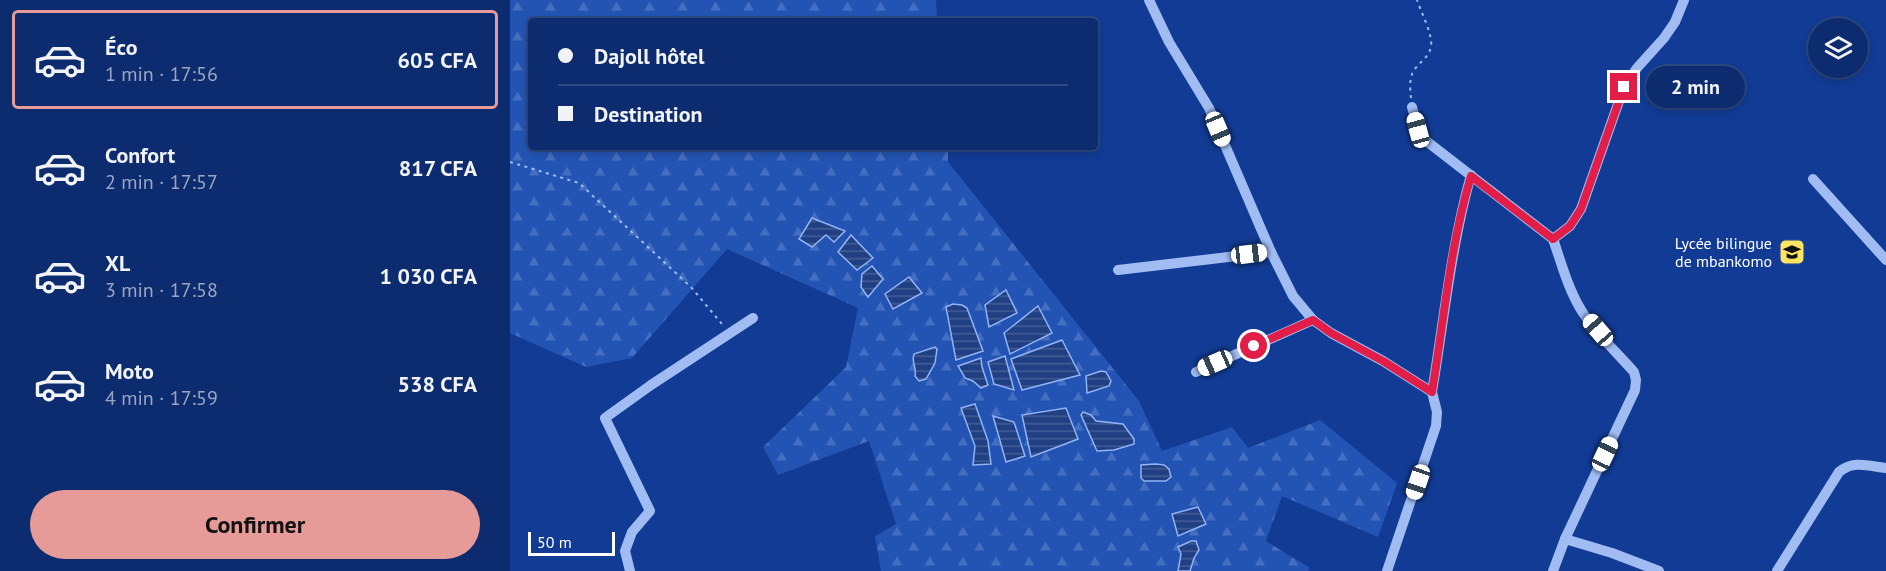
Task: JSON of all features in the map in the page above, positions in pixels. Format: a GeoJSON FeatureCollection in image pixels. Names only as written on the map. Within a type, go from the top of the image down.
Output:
{"type":"FeatureCollection","features":[{"type":"Feature","properties":{"kind":"street"},"geometry":{"type":"LineString","coordinates":[[1149,0],[1169,42],[1209,108],[1270,252],[1293,296],[1313,320],[1331,333],[1383,361],[1432,392]]}},
{"type":"Feature","properties":{"kind":"street"},"geometry":{"type":"LineString","coordinates":[[1553,239],[1570,226],[1581,209],[1624,87],[1637,68],[1664,38],[1675,22],[1684,0]]}},
{"type":"Feature","properties":{"kind":"street"},"geometry":{"type":"LineString","coordinates":[[1412,107],[1418,130],[1425,140],[1553,239],[1567,282],[1576,301],[1634,372],[1635,390],[1565,539],[1553,571]]}},
{"type":"Feature","properties":{"kind":"street"},"geometry":{"type":"LineString","coordinates":[[1387,571],[1436,426],[1437,412],[1432,392],[1453,253],[1471,176]]}},
{"type":"Feature","properties":{"kind":"street"},"geometry":{"type":"LineString","coordinates":[[1813,179],[1886,260]]}},
{"type":"Feature","properties":{"kind":"street"},"geometry":{"type":"LineString","coordinates":[[1118,270],[1270,252]]}},
{"type":"Feature","properties":{"kind":"street"},"geometry":{"type":"LineString","coordinates":[[630,571],[625,551],[632,532],[650,511],[605,418],[729,332],[753,318]]}},
{"type":"Feature","properties":{"kind":"street"},"geometry":{"type":"LineString","coordinates":[[1196,372],[1313,320]]}},
{"type":"Feature","properties":{"kind":"street"},"geometry":{"type":"LineString","coordinates":[[1777,571],[1839,472],[1848,465],[1859,464],[1886,468]]}},
{"type":"Feature","properties":{"kind":"street"},"geometry":{"type":"LineString","coordinates":[[1565,539],[1612,553],[1659,571]]}},
{"type":"Feature","properties":{"kind":"path"},"geometry":{"type":"LineString","coordinates":[[1412,107],[1410,87],[1412,72],[1429,54],[1431,46],[1430,34],[1417,0]]}},
{"type":"Feature","properties":{"kind":"path"},"geometry":{"type":"LineString","coordinates":[[510,162],[579,183],[691,287],[729,332]]}},
{"type":"Feature","properties":{"kind":"green space"},"geometry":{"type":"Polygon","coordinates":[[[510,0],[936,0],[937,18],[528,18],[528,150],[948,150],[948,162],[1139,401],[1162,451],[1232,427],[1248,448],[1320,420],[1397,483],[1378,537],[1282,496],[1266,541],[1310,568],[1308,571],[1190,571],[1199,550],[1181,554],[1178,571],[881,571],[875,536],[896,524],[869,441],[778,475],[763,447],[846,367],[858,308],[727,249],[632,358],[586,367],[510,333],[510,0]],[[974,404],[961,409],[975,446],[973,465],[988,441],[974,404]]]}},
{"type":"Feature","properties":{"kind":"shaded area"},"geometry":{"type":"Polygon","coordinates":[[[812,218],[845,231],[834,242],[826,235],[812,247],[799,239],[812,218]]]}},
{"type":"Feature","properties":{"kind":"shaded area"},"geometry":{"type":"Polygon","coordinates":[[[851,235],[873,258],[857,270],[838,252],[851,235]]]}},
{"type":"Feature","properties":{"kind":"shaded area"},"geometry":{"type":"Polygon","coordinates":[[[872,266],[883,279],[868,297],[861,287],[862,274],[872,266]]]}},
{"type":"Feature","properties":{"kind":"shaded area"},"geometry":{"type":"Polygon","coordinates":[[[909,277],[922,293],[893,309],[885,294],[909,277]]]}},
{"type":"Feature","properties":{"kind":"shaded area"},"geometry":{"type":"Polygon","coordinates":[[[1006,290],[1017,313],[989,327],[985,305],[1006,290]]]}},
{"type":"Feature","properties":{"kind":"shaded area"},"geometry":{"type":"Polygon","coordinates":[[[953,304],[967,308],[983,351],[956,360],[946,307],[953,304]]]}},
{"type":"Feature","properties":{"kind":"shaded area"},"geometry":{"type":"Polygon","coordinates":[[[1038,306],[1052,333],[1010,354],[1004,333],[1038,306]]]}},
{"type":"Feature","properties":{"kind":"shaded area"},"geometry":{"type":"Polygon","coordinates":[[[1062,340],[1080,375],[1022,390],[1011,359],[1062,340]]]}},
{"type":"Feature","properties":{"kind":"shaded area"},"geometry":{"type":"Polygon","coordinates":[[[935,347],[937,349],[935,363],[926,379],[919,381],[915,376],[914,354],[935,347]]]}},
{"type":"Feature","properties":{"kind":"shaded area"},"geometry":{"type":"Polygon","coordinates":[[[1005,356],[1014,390],[994,384],[988,362],[1005,356]]]}},
{"type":"Feature","properties":{"kind":"shaded area"},"geometry":{"type":"Polygon","coordinates":[[[981,358],[988,385],[981,388],[965,378],[958,366],[981,358]]]}},
{"type":"Feature","properties":{"kind":"shaded area"},"geometry":{"type":"Polygon","coordinates":[[[1101,371],[1106,372],[1111,381],[1109,386],[1087,393],[1086,376],[1101,371]]]}},
{"type":"Feature","properties":{"kind":"shaded area"},"geometry":{"type":"Polygon","coordinates":[[[975,404],[988,441],[991,464],[973,465],[975,446],[961,408],[975,404]]]}},
{"type":"Feature","properties":{"kind":"shaded area"},"geometry":{"type":"Polygon","coordinates":[[[1066,408],[1078,439],[1031,457],[1022,415],[1066,408]]]}},
{"type":"Feature","properties":{"kind":"shaded area"},"geometry":{"type":"Polygon","coordinates":[[[1083,412],[1091,415],[1096,421],[1123,424],[1134,439],[1134,444],[1114,450],[1097,451],[1081,415],[1083,412]]]}},
{"type":"Feature","properties":{"kind":"shaded area"},"geometry":{"type":"Polygon","coordinates":[[[993,416],[1014,422],[1025,456],[1006,462],[993,416]]]}},
{"type":"Feature","properties":{"kind":"shaded area"},"geometry":{"type":"Polygon","coordinates":[[[1141,465],[1164,465],[1169,469],[1171,477],[1166,481],[1144,481],[1141,478],[1141,465]]]}},
{"type":"Feature","properties":{"kind":"shaded area"},"geometry":{"type":"Polygon","coordinates":[[[1198,507],[1206,524],[1178,536],[1172,514],[1198,507]]]}},
{"type":"Feature","properties":{"kind":"shaded area"},"geometry":{"type":"Polygon","coordinates":[[[1196,541],[1199,550],[1190,571],[1178,571],[1181,554],[1178,547],[1196,541]]]}},
{"type":"Feature","properties":{"kind":"place","name":"Lycée bilingue de mbankomo"},"geometry":{"type":"Point","coordinates":[1792,252]}},
{"type":"Feature","properties":{"kind":"route"},"geometry":{"type":"LineString","coordinates":[[1254,346],[1313,320],[1331,333],[1383,361],[1432,392],[1453,253],[1471,176],[1553,239],[1570,226],[1581,209],[1624,87]]}}]}
